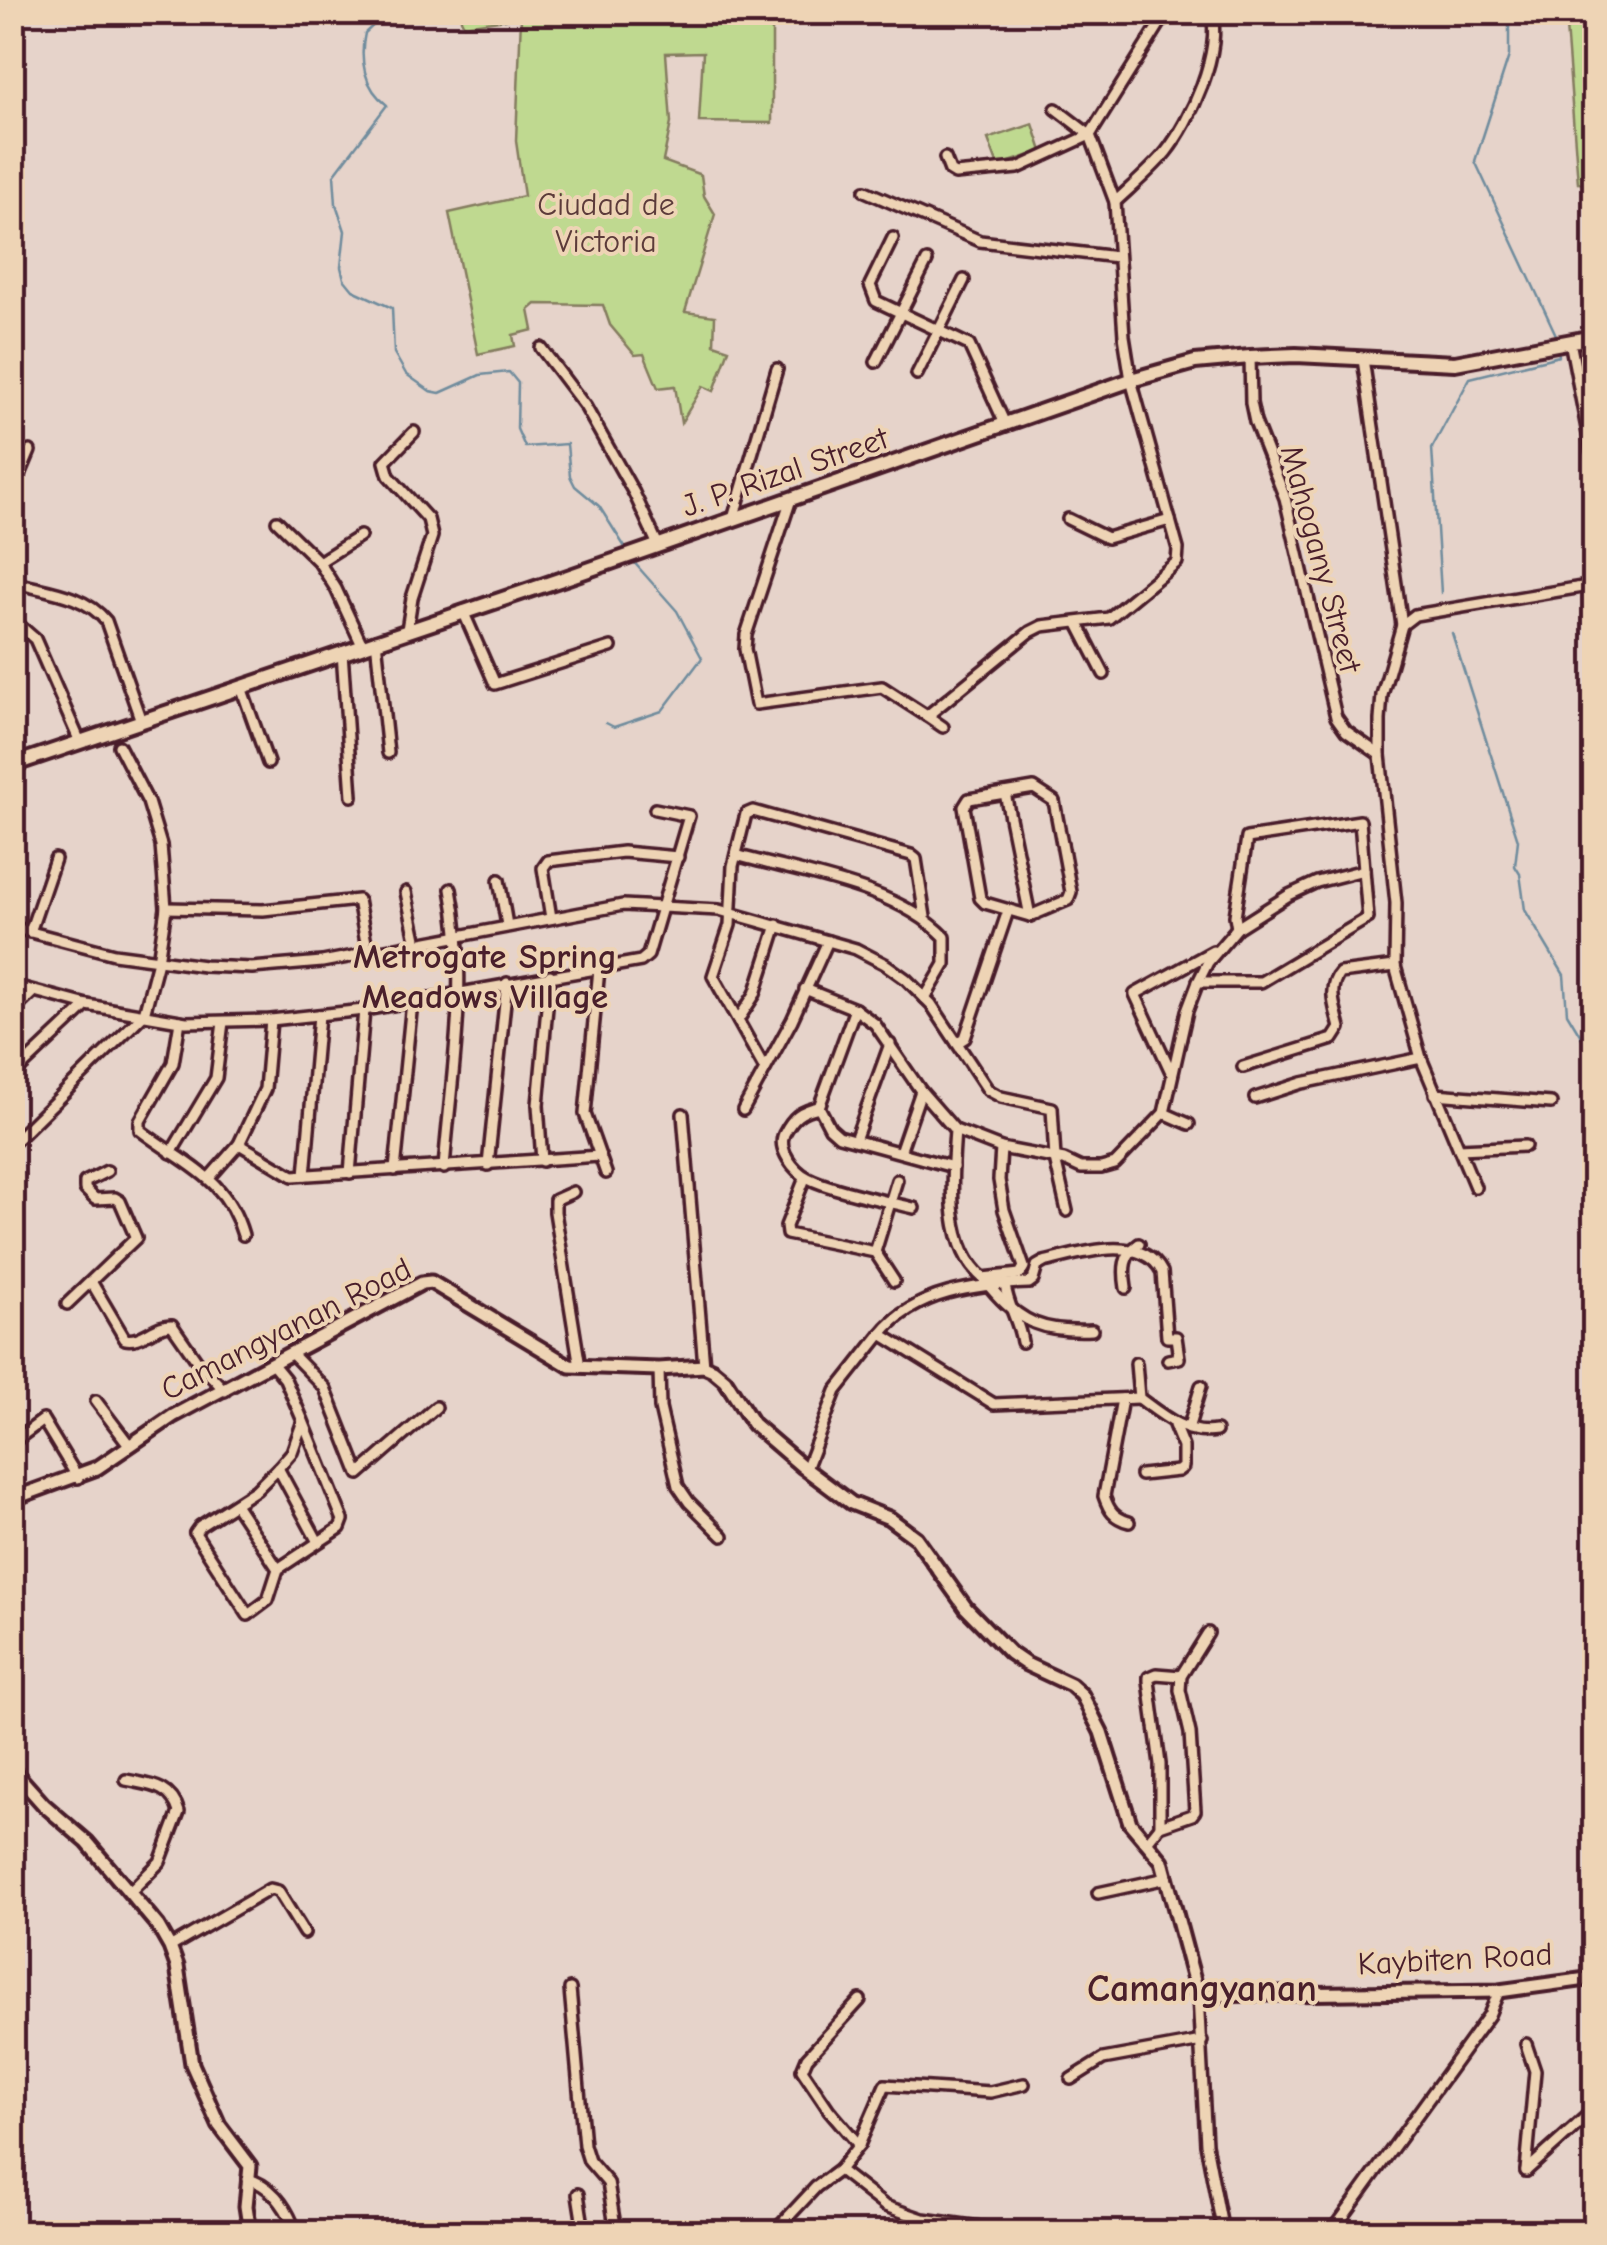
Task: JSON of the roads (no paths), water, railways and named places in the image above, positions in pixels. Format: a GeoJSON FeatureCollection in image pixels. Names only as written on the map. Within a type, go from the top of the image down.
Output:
{"type":"FeatureCollection","features":[{"type":"Feature","properties":{"kind":"main road","name":"J. P. Rizal Street"},"geometry":{"type":"LineString","coordinates":[[12,765],[1132,380],[1195,362],[1296,355],[1455,363],[1594,337]]}},
{"type":"Feature","properties":{"kind":"street"},"geometry":{"type":"LineString","coordinates":[[945,158],[950,172],[955,174],[1018,168],[1090,135],[1168,12]]}},
{"type":"Feature","properties":{"kind":"street"},"geometry":{"type":"LineString","coordinates":[[1115,202],[1164,155],[1179,134],[1202,85],[1214,38],[1211,12]]}},
{"type":"Feature","properties":{"kind":"street"},"geometry":{"type":"LineString","coordinates":[[926,716],[1030,632],[1042,626],[1109,618],[1177,562],[1178,549],[1132,380],[1117,257],[1115,202],[1090,135],[1056,109]]}},
{"type":"Feature","properties":{"kind":"street"},"geometry":{"type":"LineString","coordinates":[[864,191],[980,241],[1117,257]]}},
{"type":"Feature","properties":{"kind":"street"},"geometry":{"type":"LineString","coordinates":[[893,238],[870,285],[876,301],[969,345],[1005,424]]}},
{"type":"Feature","properties":{"kind":"street"},"geometry":{"type":"LineString","coordinates":[[876,362],[927,262]]}},
{"type":"Feature","properties":{"kind":"street"},"geometry":{"type":"LineString","coordinates":[[917,374],[964,280]]}},
{"type":"Feature","properties":{"kind":"street"},"geometry":{"type":"LineString","coordinates":[[1570,341],[1594,465]]}},
{"type":"Feature","properties":{"kind":"street"},"geometry":{"type":"LineString","coordinates":[[541,348],[585,406],[634,493],[652,547]]}},
{"type":"Feature","properties":{"kind":"street","name":"Mahogany Street"},"geometry":{"type":"LineString","coordinates":[[1250,357],[1255,422],[1285,498],[1336,717],[1346,732],[1380,755]]}},
{"type":"Feature","properties":{"kind":"street"},"geometry":{"type":"LineString","coordinates":[[1363,358],[1402,625],[1382,695],[1380,755],[1396,902],[1395,966],[1420,1058],[1475,1186]]}},
{"type":"Feature","properties":{"kind":"street"},"geometry":{"type":"LineString","coordinates":[[733,519],[776,369]]}},
{"type":"Feature","properties":{"kind":"street"},"geometry":{"type":"LineString","coordinates":[[406,630],[431,526],[388,476],[385,462],[414,432]]}},
{"type":"Feature","properties":{"kind":"street"},"geometry":{"type":"LineString","coordinates":[[12,494],[30,452]]}},
{"type":"Feature","properties":{"kind":"street"},"geometry":{"type":"LineString","coordinates":[[792,499],[746,634],[756,704],[882,687],[943,727]]}},
{"type":"Feature","properties":{"kind":"street"},"geometry":{"type":"LineString","coordinates":[[1068,519],[1107,538],[1170,520]]}},
{"type":"Feature","properties":{"kind":"street"},"geometry":{"type":"LineString","coordinates":[[277,521],[319,562],[336,588],[362,645]]}},
{"type":"Feature","properties":{"kind":"street"},"geometry":{"type":"LineString","coordinates":[[319,562],[360,536]]}},
{"type":"Feature","properties":{"kind":"street"},"geometry":{"type":"LineString","coordinates":[[12,582],[83,602],[97,610],[106,621],[141,721]]}},
{"type":"Feature","properties":{"kind":"street"},"geometry":{"type":"LineString","coordinates":[[1402,625],[1415,614],[1594,585]]}},
{"type":"Feature","properties":{"kind":"street"},"geometry":{"type":"LineString","coordinates":[[463,612],[495,684],[612,647]]}},
{"type":"Feature","properties":{"kind":"street"},"geometry":{"type":"LineString","coordinates":[[12,619],[35,639],[80,742]]}},
{"type":"Feature","properties":{"kind":"street"},"geometry":{"type":"LineString","coordinates":[[1078,624],[1104,674]]}},
{"type":"Feature","properties":{"kind":"street"},"geometry":{"type":"LineString","coordinates":[[376,640],[388,753]]}},
{"type":"Feature","properties":{"kind":"street"},"geometry":{"type":"LineString","coordinates":[[342,652],[352,796]]}},
{"type":"Feature","properties":{"kind":"street"},"geometry":{"type":"LineString","coordinates":[[241,686],[268,763]]}},
{"type":"Feature","properties":{"kind":"street"},"geometry":{"type":"LineString","coordinates":[[12,1144],[144,1014],[166,908],[161,845],[148,802],[119,746]]}},
{"type":"Feature","properties":{"kind":"street"},"geometry":{"type":"LineString","coordinates":[[1034,788],[1054,801],[1071,892],[1068,900],[1030,916],[985,904],[980,898],[964,807],[968,800],[1006,793],[1034,788]]}},
{"type":"Feature","properties":{"kind":"street"},"geometry":{"type":"LineString","coordinates":[[1006,793],[1030,916]]}},
{"type":"Feature","properties":{"kind":"street"},"geometry":{"type":"LineString","coordinates":[[12,986],[87,1005],[180,1021],[271,1020],[364,1010],[641,960],[648,955],[689,816],[655,809]]}},
{"type":"Feature","properties":{"kind":"street"},"geometry":{"type":"LineString","coordinates":[[765,1069],[713,976],[730,926],[736,855],[746,814],[753,810],[911,855],[916,860],[924,917]]}},
{"type":"Feature","properties":{"kind":"street"},"geometry":{"type":"LineString","coordinates":[[1198,982],[1261,982],[1368,918],[1360,821],[1248,838],[1234,916],[1236,928]]}},
{"type":"Feature","properties":{"kind":"street"},"geometry":{"type":"LineString","coordinates":[[552,918],[543,868],[548,861],[623,852],[678,857]]}},
{"type":"Feature","properties":{"kind":"street"},"geometry":{"type":"LineString","coordinates":[[736,855],[874,894],[924,917],[944,937],[944,964],[924,998]]}},
{"type":"Feature","properties":{"kind":"street"},"geometry":{"type":"LineString","coordinates":[[30,932],[56,860]]}},
{"type":"Feature","properties":{"kind":"street"},"geometry":{"type":"LineString","coordinates":[[804,989],[856,1009],[875,1024],[954,1130],[1001,1148],[1054,1158],[1081,1168],[1115,1164],[1164,1113],[1198,982],[1208,962],[1236,928],[1317,882],[1364,870]]}},
{"type":"Feature","properties":{"kind":"street"},"geometry":{"type":"LineString","coordinates":[[499,880],[506,925]]}},
{"type":"Feature","properties":{"kind":"street"},"geometry":{"type":"LineString","coordinates":[[444,1168],[458,992],[458,938],[451,889]]}},
{"type":"Feature","properties":{"kind":"street"},"geometry":{"type":"LineString","coordinates":[[406,892],[416,944]]}},
{"type":"Feature","properties":{"kind":"street"},"geometry":{"type":"LineString","coordinates":[[166,908],[263,910],[358,900],[368,953]]}},
{"type":"Feature","properties":{"kind":"street"},"geometry":{"type":"LineString","coordinates":[[12,927],[114,954],[252,968],[322,962],[622,905],[731,912],[856,948],[885,964],[924,998],[988,1090],[1001,1097],[1052,1108],[1054,1158],[1067,1212]]}},
{"type":"Feature","properties":{"kind":"street"},"geometry":{"type":"LineString","coordinates":[[957,1044],[965,1038],[1008,911]]}},
{"type":"Feature","properties":{"kind":"street"},"geometry":{"type":"LineString","coordinates":[[738,1020],[755,994],[777,926]]}},
{"type":"Feature","properties":{"kind":"street"},"geometry":{"type":"LineString","coordinates":[[742,1110],[792,1020],[828,941]]}},
{"type":"Feature","properties":{"kind":"street"},"geometry":{"type":"LineString","coordinates":[[1172,1074],[1135,994],[1221,946]]}},
{"type":"Feature","properties":{"kind":"street"},"geometry":{"type":"LineString","coordinates":[[1243,1067],[1333,1040],[1340,1028],[1332,990],[1334,978],[1340,973],[1395,966]]}},
{"type":"Feature","properties":{"kind":"street"},"geometry":{"type":"LineString","coordinates":[[600,969],[584,1098],[585,1114],[606,1173]]}},
{"type":"Feature","properties":{"kind":"street"},"geometry":{"type":"LineString","coordinates":[[542,1161],[538,1104],[550,975]]}},
{"type":"Feature","properties":{"kind":"street"},"geometry":{"type":"LineString","coordinates":[[488,1166],[507,983]]}},
{"type":"Feature","properties":{"kind":"street"},"geometry":{"type":"LineString","coordinates":[[12,1012],[33,992]]}},
{"type":"Feature","properties":{"kind":"street"},"geometry":{"type":"LineString","coordinates":[[395,1170],[412,1002]]}},
{"type":"Feature","properties":{"kind":"street"},"geometry":{"type":"LineString","coordinates":[[12,1076],[87,1005]]}},
{"type":"Feature","properties":{"kind":"street"},"geometry":{"type":"LineString","coordinates":[[819,1107],[856,1009]]}},
{"type":"Feature","properties":{"kind":"street"},"geometry":{"type":"LineString","coordinates":[[350,1174],[364,1010]]}},
{"type":"Feature","properties":{"kind":"street"},"geometry":{"type":"LineString","coordinates":[[305,1175],[319,1016]]}},
{"type":"Feature","properties":{"kind":"street"},"geometry":{"type":"LineString","coordinates":[[210,1177],[239,1144],[265,1089],[271,1020]]}},
{"type":"Feature","properties":{"kind":"street"},"geometry":{"type":"LineString","coordinates":[[180,1021],[173,1063],[139,1126],[171,1153],[210,1177],[238,1220],[243,1236]]}},
{"type":"Feature","properties":{"kind":"street"},"geometry":{"type":"LineString","coordinates":[[171,1153],[216,1078],[222,1022]]}},
{"type":"Feature","properties":{"kind":"street"},"geometry":{"type":"LineString","coordinates":[[855,1140],[890,1044]]}},
{"type":"Feature","properties":{"kind":"street"},"geometry":{"type":"LineString","coordinates":[[1255,1098],[1302,1083],[1420,1058]]}},
{"type":"Feature","properties":{"kind":"street"},"geometry":{"type":"LineString","coordinates":[[900,1152],[922,1091]]}},
{"type":"Feature","properties":{"kind":"street"},"geometry":{"type":"LineString","coordinates":[[1435,1094],[1551,1103]]}},
{"type":"Feature","properties":{"kind":"street"},"geometry":{"type":"LineString","coordinates":[[819,1107],[838,1136],[953,1167]]}},
{"type":"Feature","properties":{"kind":"street"},"geometry":{"type":"LineString","coordinates":[[819,1107],[794,1117],[781,1140],[783,1151],[805,1178],[914,1208]]}},
{"type":"Feature","properties":{"kind":"street"},"geometry":{"type":"LineString","coordinates":[[1164,1113],[1189,1124]]}},
{"type":"Feature","properties":{"kind":"street"},"geometry":{"type":"LineString","coordinates":[[684,1114],[704,1366],[726,1380],[752,1424],[806,1469],[851,1504],[902,1526],[916,1538],[966,1608],[1010,1652],[1077,1688],[1101,1732],[1130,1823],[1162,1861],[1198,1995],[1206,2144],[1223,2232]]}},
{"type":"Feature","properties":{"kind":"street"},"geometry":{"type":"LineString","coordinates":[[954,1130],[957,1226],[961,1245],[982,1278],[1020,1274],[1024,1267],[1004,1210],[999,1180],[1001,1148]]}},
{"type":"Feature","properties":{"kind":"street"},"geometry":{"type":"LineString","coordinates":[[239,1144],[293,1176],[600,1156]]}},
{"type":"Feature","properties":{"kind":"street"},"geometry":{"type":"LineString","coordinates":[[1458,1149],[1524,1146]]}},
{"type":"Feature","properties":{"kind":"street"},"geometry":{"type":"LineString","coordinates":[[67,1304],[136,1238],[120,1201],[95,1199],[85,1189],[85,1182],[107,1171]]}},
{"type":"Feature","properties":{"kind":"street"},"geometry":{"type":"LineString","coordinates":[[805,1178],[786,1226],[788,1234],[875,1252],[894,1281]]}},
{"type":"Feature","properties":{"kind":"street"},"geometry":{"type":"LineString","coordinates":[[875,1252],[897,1180]]}},
{"type":"Feature","properties":{"kind":"street"},"geometry":{"type":"LineString","coordinates":[[573,1192],[555,1200],[580,1367]]}},
{"type":"Feature","properties":{"kind":"street"},"geometry":{"type":"LineString","coordinates":[[806,1469],[836,1391],[881,1334],[913,1305],[932,1297],[1029,1284],[1037,1266],[1044,1262],[1135,1246],[1158,1264],[1167,1336],[1176,1337],[1179,1358],[1168,1360]]}},
{"type":"Feature","properties":{"kind":"street"},"geometry":{"type":"LineString","coordinates":[[1126,1288],[1123,1267],[1135,1246]]}},
{"type":"Feature","properties":{"kind":"street","name":"Camangyanan Road"},"geometry":{"type":"LineString","coordinates":[[12,1499],[78,1478],[174,1416],[422,1283],[431,1282],[552,1356],[580,1367],[704,1366]]}},
{"type":"Feature","properties":{"kind":"street"},"geometry":{"type":"LineString","coordinates":[[92,1284],[125,1340],[132,1341],[166,1324],[172,1325],[197,1361],[225,1390]]}},
{"type":"Feature","properties":{"kind":"street"},"geometry":{"type":"LineString","coordinates":[[1005,1286],[1008,1309],[1027,1322],[1064,1332],[1092,1330]]}},
{"type":"Feature","properties":{"kind":"street"},"geometry":{"type":"LineString","coordinates":[[990,1287],[1019,1320],[1022,1342]]}},
{"type":"Feature","properties":{"kind":"street"},"geometry":{"type":"LineString","coordinates":[[881,1334],[994,1404],[1139,1398],[1188,1429],[1216,1431]]}},
{"type":"Feature","properties":{"kind":"street"},"geometry":{"type":"LineString","coordinates":[[291,1353],[325,1388],[358,1474],[436,1407]]}},
{"type":"Feature","properties":{"kind":"street"},"geometry":{"type":"LineString","coordinates":[[272,1363],[285,1379],[303,1421],[342,1520],[340,1528],[278,1569],[268,1600],[248,1615],[195,1534],[200,1526],[256,1490],[278,1468],[292,1452],[303,1421]]}},
{"type":"Feature","properties":{"kind":"street"},"geometry":{"type":"LineString","coordinates":[[1136,1363],[1139,1398]]}},
{"type":"Feature","properties":{"kind":"street"},"geometry":{"type":"LineString","coordinates":[[658,1369],[660,1408],[678,1486],[688,1502],[723,1536]]}},
{"type":"Feature","properties":{"kind":"street"},"geometry":{"type":"LineString","coordinates":[[1188,1429],[1201,1386]]}},
{"type":"Feature","properties":{"kind":"street"},"geometry":{"type":"LineString","coordinates":[[1122,1398],[1104,1496],[1117,1518],[1129,1522]]}},
{"type":"Feature","properties":{"kind":"street"},"geometry":{"type":"LineString","coordinates":[[96,1401],[130,1446]]}},
{"type":"Feature","properties":{"kind":"street"},"geometry":{"type":"LineString","coordinates":[[12,1443],[43,1420],[78,1478]]}},
{"type":"Feature","properties":{"kind":"street"},"geometry":{"type":"LineString","coordinates":[[1141,1475],[1183,1467],[1182,1443],[1173,1422]]}},
{"type":"Feature","properties":{"kind":"street"},"geometry":{"type":"LineString","coordinates":[[278,1468],[318,1542]]}},
{"type":"Feature","properties":{"kind":"street"},"geometry":{"type":"LineString","coordinates":[[235,1504],[278,1569]]}},
{"type":"Feature","properties":{"kind":"street"},"geometry":{"type":"LineString","coordinates":[[1148,1841],[1160,1826],[1195,1811],[1190,1732],[1180,1690],[1181,1676],[1208,1633]]}},
{"type":"Feature","properties":{"kind":"street"},"geometry":{"type":"LineString","coordinates":[[1160,1826],[1160,1764],[1149,1681],[1156,1674],[1181,1676]]}},
{"type":"Feature","properties":{"kind":"street"},"geometry":{"type":"LineString","coordinates":[[12,1769],[44,1805],[87,1842],[170,1947],[177,1966],[192,2064],[219,2125],[248,2160],[250,2232]]}},
{"type":"Feature","properties":{"kind":"street"},"geometry":{"type":"LineString","coordinates":[[126,1780],[158,1786],[169,1793],[179,1812],[160,1862],[130,1892]]}},
{"type":"Feature","properties":{"kind":"street"},"geometry":{"type":"LineString","coordinates":[[1098,1893],[1166,1878]]}},
{"type":"Feature","properties":{"kind":"street"},"geometry":{"type":"LineString","coordinates":[[170,1947],[270,1889],[278,1892],[304,1933]]}},
{"type":"Feature","properties":{"kind":"street","name":"Kaybiten Road"},"geometry":{"type":"LineString","coordinates":[[1198,1995],[1499,1990],[1594,1978]]}},
{"type":"Feature","properties":{"kind":"street"},"geometry":{"type":"LineString","coordinates":[[570,1989],[584,2145],[589,2161],[608,2183],[616,2232]]}},
{"type":"Feature","properties":{"kind":"street"},"geometry":{"type":"LineString","coordinates":[[1328,2232],[1335,2228],[1478,2030],[1499,1990]]}},
{"type":"Feature","properties":{"kind":"street"},"geometry":{"type":"LineString","coordinates":[[860,2000],[807,2058],[802,2070],[829,2110],[860,2145]]}},
{"type":"Feature","properties":{"kind":"street"},"geometry":{"type":"LineString","coordinates":[[1071,2079],[1097,2061],[1202,2041]]}},
{"type":"Feature","properties":{"kind":"street"},"geometry":{"type":"LineString","coordinates":[[1526,2044],[1535,2071],[1526,2171],[1589,2114],[1594,2103]]}},
{"type":"Feature","properties":{"kind":"street"},"geometry":{"type":"LineString","coordinates":[[774,2232],[860,2145],[885,2086],[990,2092],[1024,2084]]}},
{"type":"Feature","properties":{"kind":"street"},"geometry":{"type":"LineString","coordinates":[[839,2170],[885,2206],[950,2228],[1088,2232]]}},
{"type":"Feature","properties":{"kind":"street"},"geometry":{"type":"LineString","coordinates":[[248,2179],[281,2202],[293,2225]]}},
{"type":"Feature","properties":{"kind":"street"},"geometry":{"type":"LineString","coordinates":[[578,2194],[584,2232]]}},
{"type":"Feature","properties":{"kind":"waterway"},"geometry":{"type":"LineString","coordinates":[[401,12],[378,21],[365,33],[363,53],[368,82],[387,105],[334,175],[336,204],[345,231],[341,267],[344,279],[353,290],[392,308],[394,353],[406,374],[430,391],[440,393],[480,375],[509,372],[518,383],[517,429],[525,447],[567,444],[570,476],[575,486],[599,506],[628,552]]}},
{"type":"Feature","properties":{"kind":"waterway"},"geometry":{"type":"LineString","coordinates":[[1509,12],[1509,56],[1475,161],[1557,337]]}},
{"type":"Feature","properties":{"kind":"waterway"},"geometry":{"type":"LineString","coordinates":[[1441,593],[1432,448],[1470,378],[1559,356],[1558,350]]}},
{"type":"Feature","properties":{"kind":"waterway"},"geometry":{"type":"LineString","coordinates":[[606,723],[614,727],[662,711],[702,658],[677,611],[631,559]]}},
{"type":"Feature","properties":{"kind":"waterway"},"geometry":{"type":"LineString","coordinates":[[1452,633],[1518,840],[1515,866],[1520,874],[1525,910],[1564,975],[1567,1013],[1594,1058]]}},
{"type":"Feature","properties":{"kind":"district","name":"Metrogate Spring Meadows Village"},"geometry":{"type":"Point","coordinates":[485,976]}},
{"type":"Feature","properties":{"kind":"district","name":"Camangyanan"},"geometry":{"type":"Point","coordinates":[1202,1989]}},
{"type":"Feature","properties":{"kind":"park label","name":"Ciudad de Victoria"},"geometry":{"type":"Point","coordinates":[606,222]}}]}
